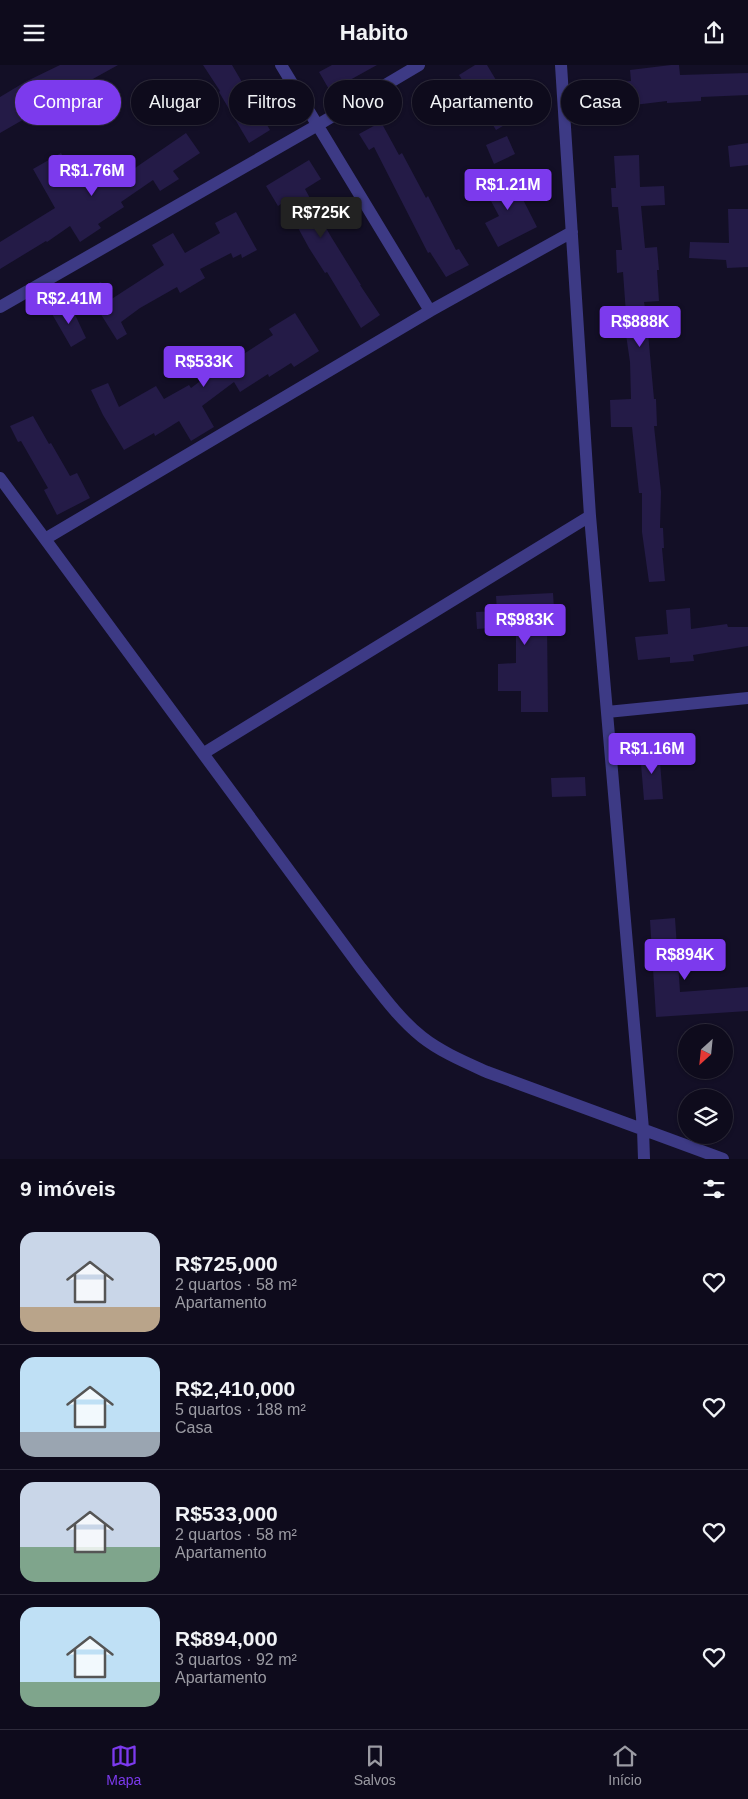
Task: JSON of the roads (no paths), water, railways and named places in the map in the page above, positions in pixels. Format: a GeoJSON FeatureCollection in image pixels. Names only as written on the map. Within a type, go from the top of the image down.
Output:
{"type":"FeatureCollection","features":[{"type":"Feature","properties":{"kind":"street"},"geometry":{"type":"LineString","coordinates":[[281,65],[316,126],[430,311]]}},
{"type":"Feature","properties":{"kind":"street"},"geometry":{"type":"LineString","coordinates":[[0,307],[419,65]]}},
{"type":"Feature","properties":{"kind":"street"},"geometry":{"type":"LineString","coordinates":[[561,65],[590,516],[643,1129],[644,1159]]}},
{"type":"Feature","properties":{"kind":"street"},"geometry":{"type":"LineString","coordinates":[[45,539],[430,311],[572,232]]}},
{"type":"Feature","properties":{"kind":"street"},"geometry":{"type":"LineString","coordinates":[[0,478],[361,968],[398,1015],[422,1037],[454,1057],[487,1072],[723,1159]]}},
{"type":"Feature","properties":{"kind":"street"},"geometry":{"type":"LineString","coordinates":[[204,753],[590,516]]}},
{"type":"Feature","properties":{"kind":"street"},"geometry":{"type":"LineString","coordinates":[[607,712],[748,698]]}}]}
